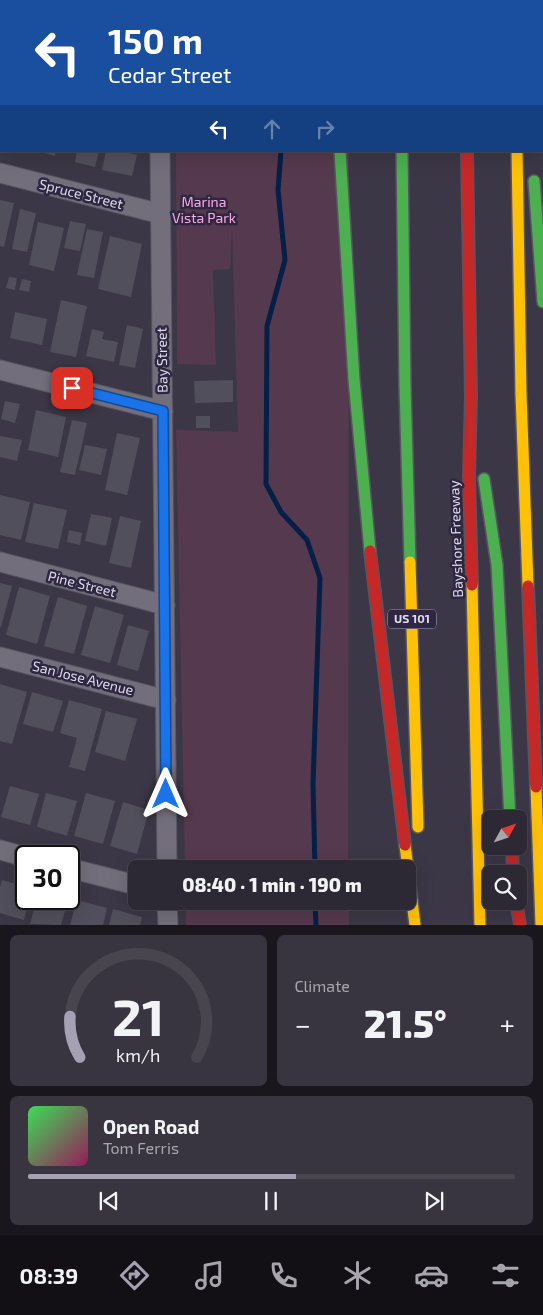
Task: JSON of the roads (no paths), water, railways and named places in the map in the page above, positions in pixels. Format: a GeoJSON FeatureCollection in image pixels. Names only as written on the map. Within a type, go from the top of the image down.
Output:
{"type":"FeatureCollection","features":[{"type":"Feature","properties":{"kind":"highway"},"geometry":{"type":"LineString","coordinates":[[340,152],[354,380],[374,590],[415,925]]}},
{"type":"Feature","properties":{"kind":"highway","name":"US 101"},"geometry":{"type":"LineString","coordinates":[[402,152],[404,313],[418,841]]}},
{"type":"Feature","properties":{"kind":"highway","name":"Bayshore Freeway"},"geometry":{"type":"LineString","coordinates":[[466,152],[471,396],[469,476],[480,925]]}},
{"type":"Feature","properties":{"kind":"highway"},"geometry":{"type":"LineString","coordinates":[[517,152],[521,394],[540,925]]}},
{"type":"Feature","properties":{"kind":"highway"},"geometry":{"type":"LineString","coordinates":[[534,170],[543,302]]}},
{"type":"Feature","properties":{"kind":"highway"},"geometry":{"type":"LineString","coordinates":[[391,189],[404,313]]}},
{"type":"Feature","properties":{"kind":"highway"},"geometry":{"type":"LineString","coordinates":[[471,396],[497,565],[510,810]]}},
{"type":"Feature","properties":{"kind":"highway"},"geometry":{"type":"LineString","coordinates":[[418,860],[419,925]]}},
{"type":"Feature","properties":{"kind":"highway"},"geometry":{"type":"LineString","coordinates":[[518,910],[520,925]]}},
{"type":"Feature","properties":{"kind":"street","name":"Bay Street"},"geometry":{"type":"LineString","coordinates":[[160,152],[167,860]]}},
{"type":"Feature","properties":{"kind":"street","name":"Spruce Street"},"geometry":{"type":"LineString","coordinates":[[0,173],[161,214]]}},
{"type":"Feature","properties":{"kind":"street"},"geometry":{"type":"LineString","coordinates":[[0,370],[163,411]]}},
{"type":"Feature","properties":{"kind":"street","name":"Pine Street"},"geometry":{"type":"LineString","coordinates":[[0,562],[165,605]]}},
{"type":"Feature","properties":{"kind":"street","name":"San Jose Avenue"},"geometry":{"type":"LineString","coordinates":[[0,657],[166,700]]}},
{"type":"Feature","properties":{"kind":"street"},"geometry":{"type":"LineString","coordinates":[[0,850],[15,854]]}},
{"type":"Feature","properties":{"kind":"street"},"geometry":{"type":"LineString","coordinates":[[80,871],[128,883]]}},
{"type":"Feature","properties":{"kind":"street"},"geometry":{"type":"LineString","coordinates":[[167,910],[168,925]]}},
{"type":"Feature","properties":{"kind":"waterway"},"geometry":{"type":"LineString","coordinates":[[281,152],[278,190],[285,260],[267,326],[266,484],[281,512],[307,540],[320,578],[313,784],[315,860]]}},
{"type":"Feature","properties":{"kind":"waterway"},"geometry":{"type":"LineString","coordinates":[[315,910],[316,925]]}},
{"type":"Feature","properties":{"kind":"park label","name":"Marina Vista Park"},"geometry":{"type":"Point","coordinates":[204,210]}}]}
